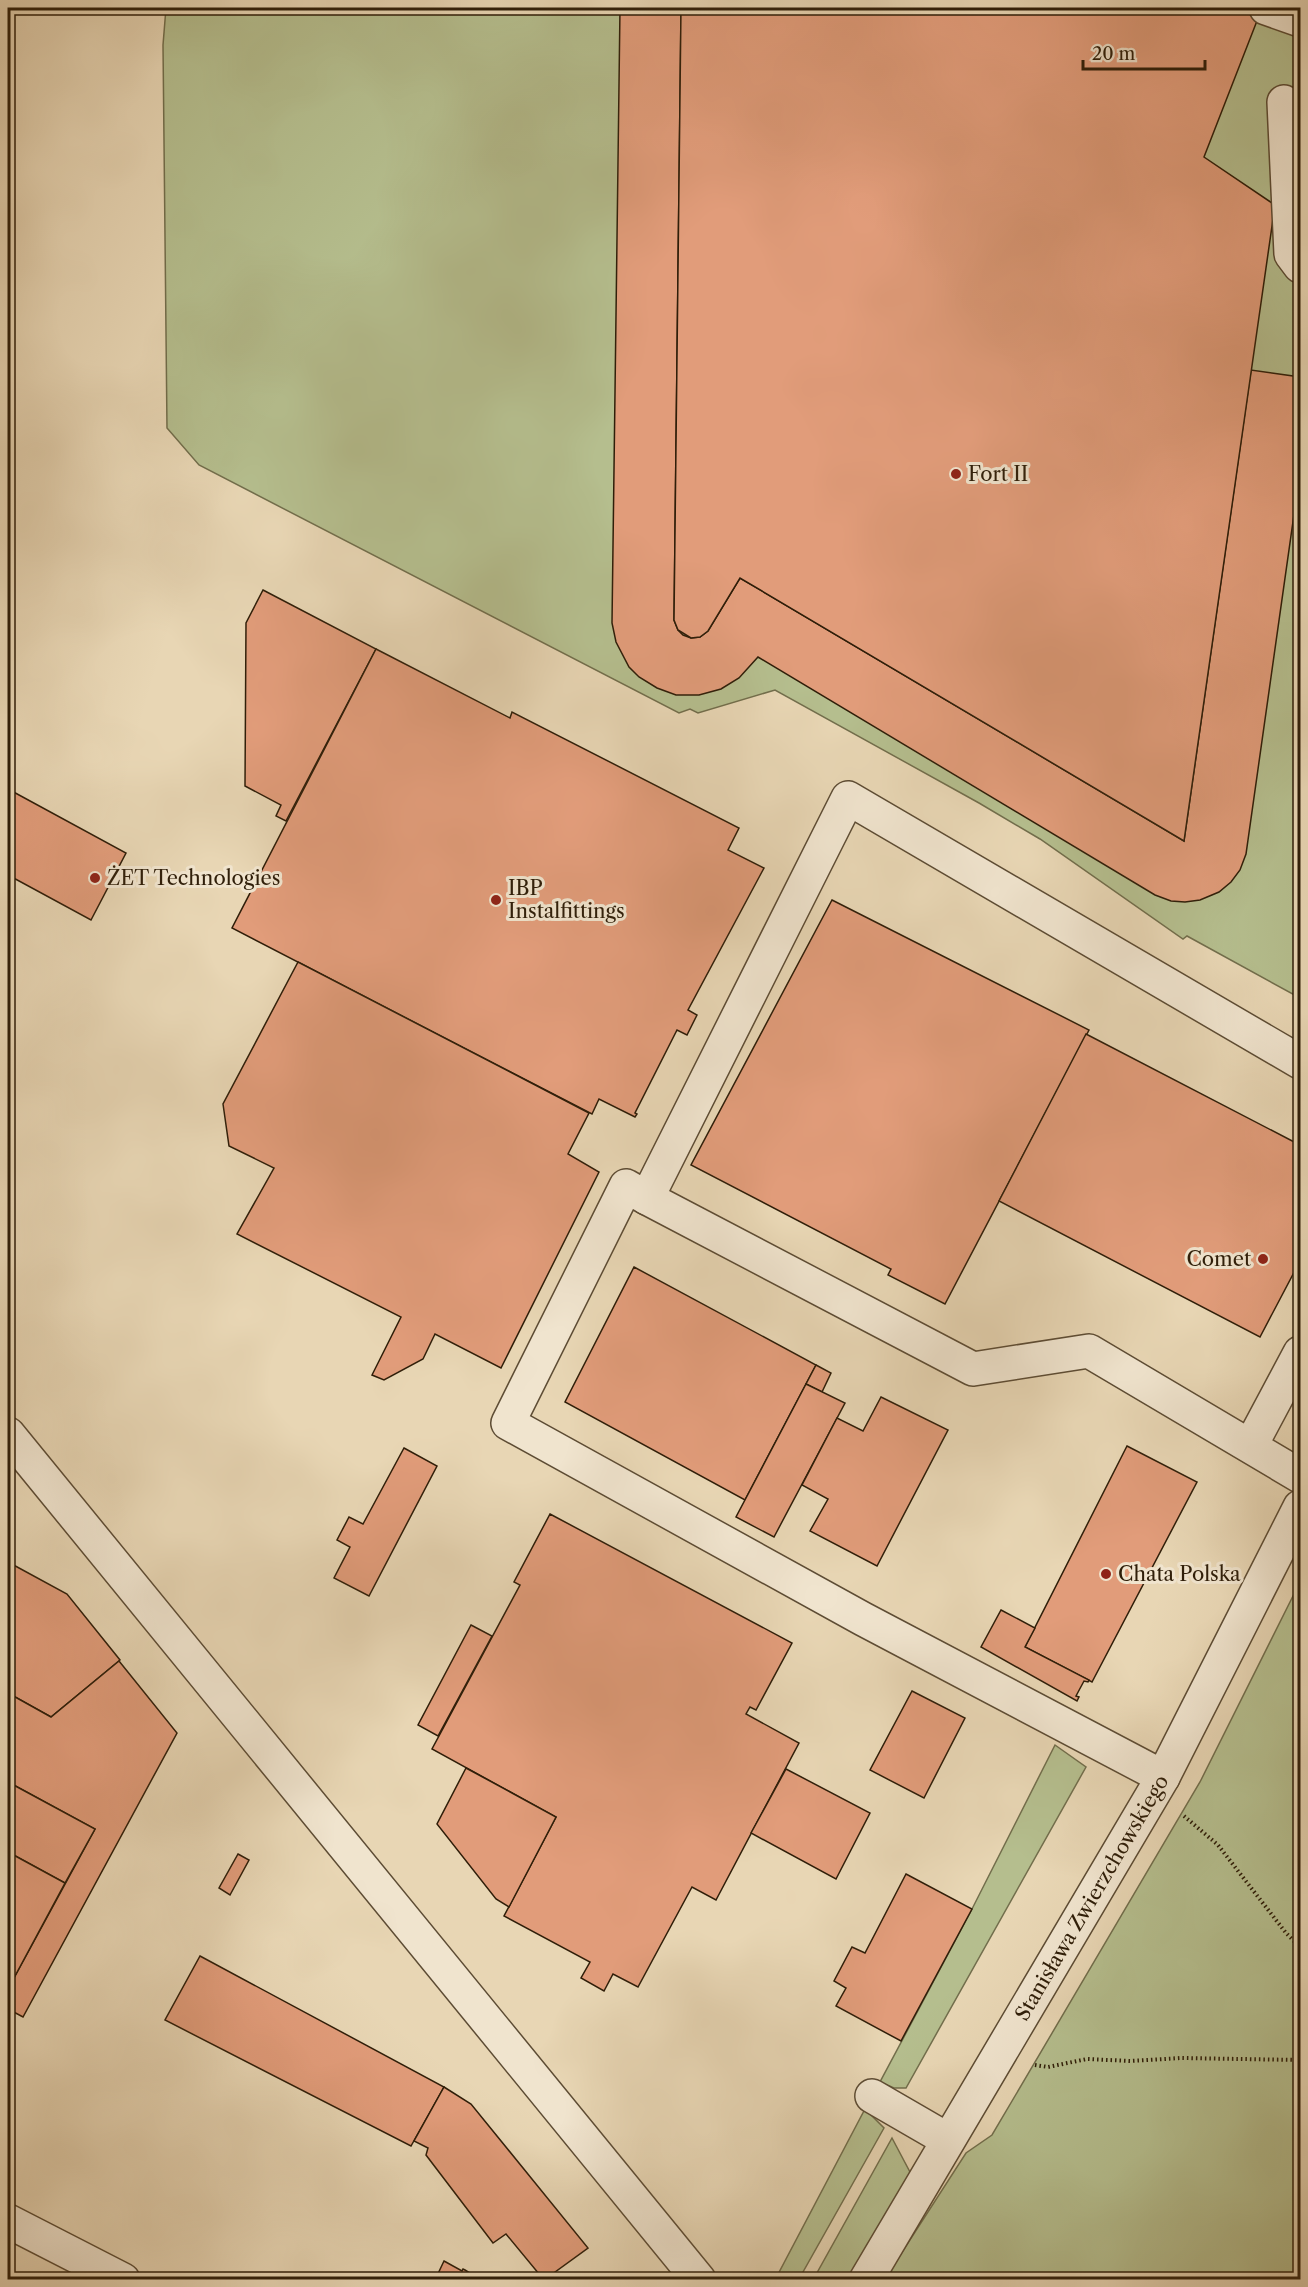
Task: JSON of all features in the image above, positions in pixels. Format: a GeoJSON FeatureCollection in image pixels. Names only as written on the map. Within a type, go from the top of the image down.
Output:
{"type":"FeatureCollection","features":[{"type":"Feature","properties":{"kind":"street"},"geometry":{"type":"LineString","coordinates":[[1266,8],[1300,20]]}},
{"type":"Feature","properties":{"kind":"street"},"geometry":{"type":"LineString","coordinates":[[1284,102],[1291,254],[1300,266]]}},
{"type":"Feature","properties":{"kind":"street"},"geometry":{"type":"LineString","coordinates":[[647,1197],[848,798],[1300,1062]]}},
{"type":"Feature","properties":{"kind":"street"},"geometry":{"type":"LineString","coordinates":[[1159,1784],[508,1423],[626,1186],[973,1369],[1089,1351],[1300,1476]]}},
{"type":"Feature","properties":{"kind":"street"},"geometry":{"type":"LineString","coordinates":[[1251,1445],[1300,1353]]}},
{"type":"Feature","properties":{"kind":"street"},"geometry":{"type":"LineString","coordinates":[[8,1434],[699,2280]]}},
{"type":"Feature","properties":{"kind":"street","name":"Stanisława Zwierzchowskiego"},"geometry":{"type":"LineString","coordinates":[[866,2280],[1159,1784],[1300,1507]]}},
{"type":"Feature","properties":{"kind":"street"},"geometry":{"type":"LineString","coordinates":[[872,2096],[948,2140]]}},
{"type":"Feature","properties":{"kind":"street"},"geometry":{"type":"LineString","coordinates":[[8,2221],[123,2280]]}},
{"type":"Feature","properties":{"kind":"path"},"geometry":{"type":"LineString","coordinates":[[1159,1784],[1218,1845],[1286,1933],[1300,1947]]}},
{"type":"Feature","properties":{"kind":"path"},"geometry":{"type":"LineString","coordinates":[[997,2059],[1048,2067],[1087,2059],[1300,2060]]}},
{"type":"Feature","properties":{"kind":"green space"},"geometry":{"type":"Polygon","coordinates":[[[166,8],[1300,8],[1300,998],[1187,936],[1183,939],[1040,839],[775,690],[698,713],[690,709],[679,713],[199,465],[167,428],[163,45],[166,8]]]}},
{"type":"Feature","properties":{"kind":"green space"},"geometry":{"type":"Polygon","coordinates":[[[1300,1582],[1300,2279],[884,2280],[966,2153],[992,2135],[1200,1782],[1300,1582]]]}},
{"type":"Feature","properties":{"kind":"green space"},"geometry":{"type":"Polygon","coordinates":[[[1055,1745],[1086,1767],[906,2088],[894,2088],[880,2082],[972,1909],[1055,1745]]]}},
{"type":"Feature","properties":{"kind":"green space"},"geometry":{"type":"Polygon","coordinates":[[[865,2109],[884,2128],[799,2279],[775,2280],[865,2109]]]}},
{"type":"Feature","properties":{"kind":"green space"},"geometry":{"type":"Polygon","coordinates":[[[892,2138],[911,2174],[850,2279],[813,2280],[892,2138]]]}},
{"type":"Feature","properties":{"kind":"building"},"geometry":{"type":"Polygon","coordinates":[[[620,8],[681,8],[674,620],[683,635],[691,638],[700,637],[708,631],[740,578],[1184,841],[1251,370],[1300,377],[1300,472],[1246,854],[1240,870],[1219,892],[1200,900],[1185,902],[1171,901],[1155,895],[758,657],[739,678],[721,689],[699,695],[676,695],[657,688],[639,677],[629,667],[616,642],[612,623],[620,8]]]}},
{"type":"Feature","properties":{"kind":"building","name":"Fort II"},"geometry":{"type":"Polygon","coordinates":[[[681,8],[1262,8],[1204,157],[1275,205],[1184,841],[740,578],[708,631],[700,637],[691,638],[678,630],[674,620],[681,8]]]}},
{"type":"Feature","properties":{"kind":"building"},"geometry":{"type":"Polygon","coordinates":[[[263,590],[376,649],[286,821],[276,816],[281,805],[245,786],[246,623],[263,590]]]}},
{"type":"Feature","properties":{"kind":"building","name":"IBP Instalfittings"},"geometry":{"type":"Polygon","coordinates":[[[376,649],[510,718],[512,712],[739,828],[728,850],[764,868],[688,1010],[697,1015],[687,1035],[677,1030],[635,1117],[599,1099],[592,1114],[232,928],[376,649]]]}},
{"type":"Feature","properties":{"kind":"building"},"geometry":{"type":"Polygon","coordinates":[[[8,789],[126,853],[91,920],[8,875],[8,789]]]}},
{"type":"Feature","properties":{"kind":"building"},"geometry":{"type":"Polygon","coordinates":[[[832,900],[1089,1030],[945,1304],[888,1275],[891,1269],[691,1165],[832,900]]]}},
{"type":"Feature","properties":{"kind":"building"},"geometry":{"type":"Polygon","coordinates":[[[298,962],[589,1113],[568,1154],[599,1172],[501,1368],[435,1334],[423,1359],[384,1380],[372,1375],[401,1317],[237,1234],[274,1168],[229,1146],[223,1104],[298,962]]]}},
{"type":"Feature","properties":{"kind":"building"},"geometry":{"type":"Polygon","coordinates":[[[1086,1034],[1300,1145],[1300,1261],[1260,1337],[999,1201],[1086,1034]]]}},
{"type":"Feature","properties":{"kind":"building"},"geometry":{"type":"Polygon","coordinates":[[[634,1267],[816,1365],[745,1500],[565,1402],[634,1267]]]}},
{"type":"Feature","properties":{"kind":"building"},"geometry":{"type":"Polygon","coordinates":[[[816,1365],[831,1373],[822,1392],[806,1384],[816,1365]]]}},
{"type":"Feature","properties":{"kind":"building"},"geometry":{"type":"Polygon","coordinates":[[[806,1384],[845,1403],[774,1537],[736,1517],[806,1384]]]}},
{"type":"Feature","properties":{"kind":"building"},"geometry":{"type":"Polygon","coordinates":[[[881,1397],[948,1430],[877,1566],[810,1531],[828,1499],[802,1485],[837,1418],[863,1431],[881,1397]]]}},
{"type":"Feature","properties":{"kind":"building","name":"Chata Polska"},"geometry":{"type":"Polygon","coordinates":[[[1127,1446],[1197,1482],[1092,1682],[1025,1647],[1127,1446]]]}},
{"type":"Feature","properties":{"kind":"building"},"geometry":{"type":"Polygon","coordinates":[[[404,1448],[437,1466],[369,1596],[334,1578],[350,1547],[337,1540],[349,1517],[363,1524],[404,1448]]]}},
{"type":"Feature","properties":{"kind":"building"},"geometry":{"type":"Polygon","coordinates":[[[550,1514],[792,1643],[756,1710],[750,1707],[746,1714],[799,1743],[716,1900],[692,1887],[638,1987],[613,1974],[604,1991],[581,1978],[590,1962],[504,1916],[556,1817],[432,1749],[520,1585],[514,1582],[550,1514]]]}},
{"type":"Feature","properties":{"kind":"building"},"geometry":{"type":"Polygon","coordinates":[[[8,1562],[67,1594],[120,1660],[51,1717],[8,1693],[8,1562]]]}},
{"type":"Feature","properties":{"kind":"building"},"geometry":{"type":"Polygon","coordinates":[[[1001,1610],[1035,1628],[1025,1647],[1089,1680],[1084,1681],[1076,1696],[1079,1697],[1077,1701],[981,1647],[1001,1610]]]}},
{"type":"Feature","properties":{"kind":"building"},"geometry":{"type":"Polygon","coordinates":[[[471,1625],[492,1636],[438,1736],[418,1725],[471,1625]]]}},
{"type":"Feature","properties":{"kind":"building"},"geometry":{"type":"Polygon","coordinates":[[[119,1661],[177,1733],[23,2017],[8,2009],[8,1989],[95,1829],[8,1782],[8,1693],[51,1717],[119,1661]]]}},
{"type":"Feature","properties":{"kind":"building"},"geometry":{"type":"Polygon","coordinates":[[[912,1691],[965,1718],[924,1798],[870,1770],[912,1691]]]}},
{"type":"Feature","properties":{"kind":"building"},"geometry":{"type":"Polygon","coordinates":[[[466,1768],[556,1817],[509,1907],[496,1899],[437,1824],[466,1768]]]}},
{"type":"Feature","properties":{"kind":"building"},"geometry":{"type":"Polygon","coordinates":[[[786,1769],[870,1813],[836,1879],[751,1833],[786,1769]]]}},
{"type":"Feature","properties":{"kind":"building"},"geometry":{"type":"Polygon","coordinates":[[[8,1782],[95,1829],[65,1883],[8,1852],[8,1782]]]}},
{"type":"Feature","properties":{"kind":"building"},"geometry":{"type":"Polygon","coordinates":[[[8,1852],[65,1883],[8,1989],[8,1852]]]}},
{"type":"Feature","properties":{"kind":"building"},"geometry":{"type":"Polygon","coordinates":[[[238,1854],[249,1860],[230,1895],[219,1888],[238,1854]]]}},
{"type":"Feature","properties":{"kind":"building"},"geometry":{"type":"Polygon","coordinates":[[[906,1874],[972,1909],[901,2041],[836,2006],[846,1988],[834,1981],[852,1947],[865,1953],[906,1874]]]}},
{"type":"Feature","properties":{"kind":"building"},"geometry":{"type":"Polygon","coordinates":[[[200,1956],[444,2087],[411,2146],[165,2020],[200,1956]]]}},
{"type":"Feature","properties":{"kind":"building"},"geometry":{"type":"Polygon","coordinates":[[[444,2087],[471,2104],[588,2248],[544,2280],[506,2234],[493,2243],[426,2155],[428,2148],[414,2141],[444,2087]]]}},
{"type":"Feature","properties":{"kind":"building"},"geometry":{"type":"Polygon","coordinates":[[[444,2261],[462,2271],[465,2270],[481,2280],[435,2280],[444,2261]]]}},
{"type":"Feature","properties":{"kind":"place","name":"Fort II"},"geometry":{"type":"Point","coordinates":[956,474]}},
{"type":"Feature","properties":{"kind":"place","name":"ŻET Technologies"},"geometry":{"type":"Point","coordinates":[95,878]}},
{"type":"Feature","properties":{"kind":"place","name":"IBP Instalfittings"},"geometry":{"type":"Point","coordinates":[496,900]}},
{"type":"Feature","properties":{"kind":"place","name":"Comet"},"geometry":{"type":"Point","coordinates":[1263,1259]}},
{"type":"Feature","properties":{"kind":"place","name":"Chata Polska"},"geometry":{"type":"Point","coordinates":[1106,1574]}}]}
